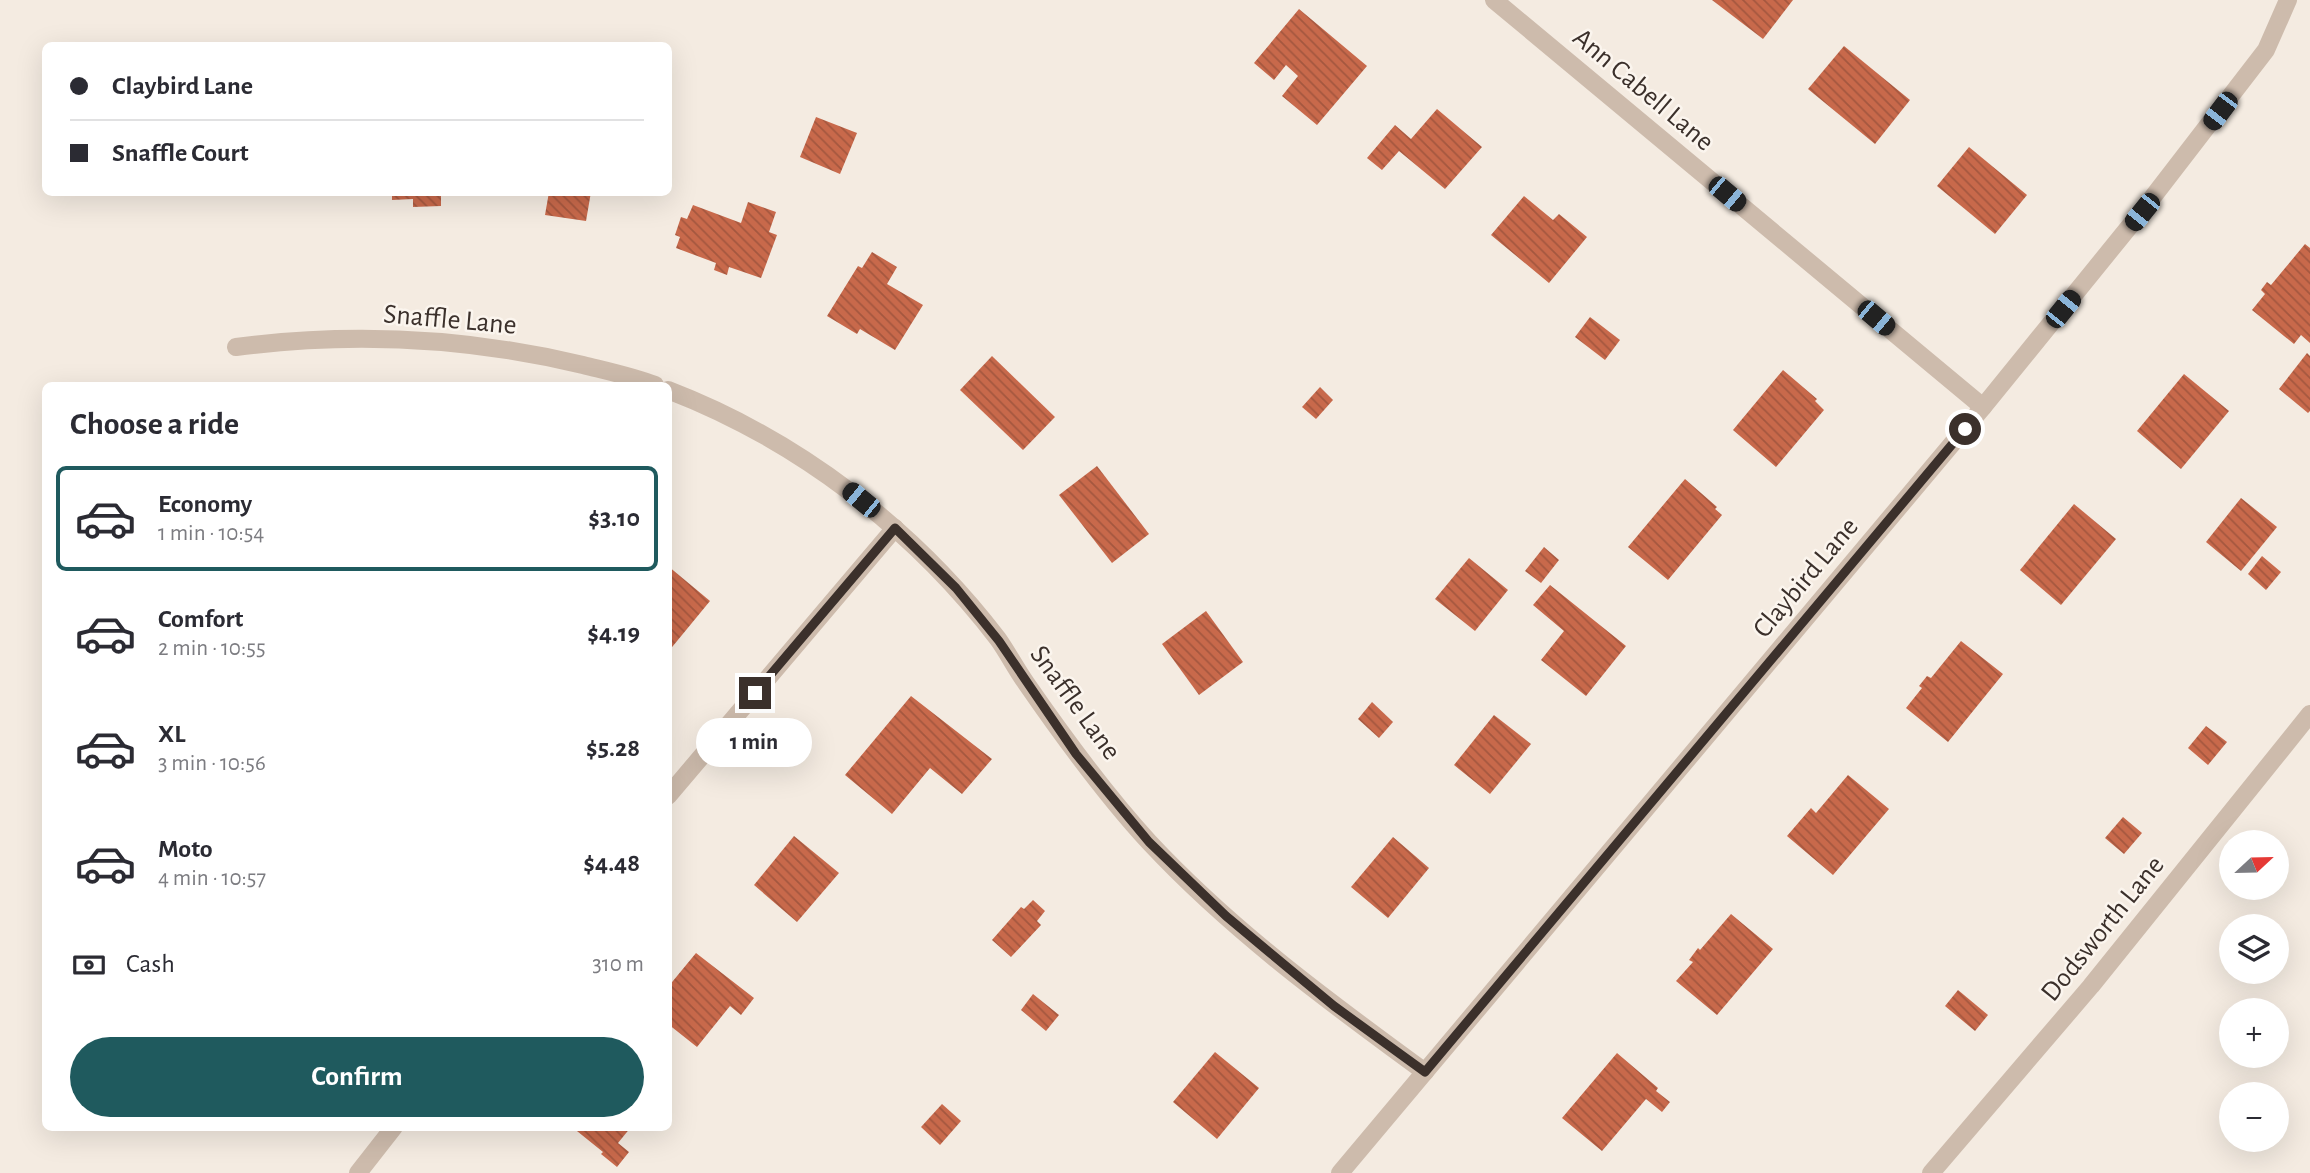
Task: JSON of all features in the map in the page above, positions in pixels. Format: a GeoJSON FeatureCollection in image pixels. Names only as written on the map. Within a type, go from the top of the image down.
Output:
{"type":"FeatureCollection","features":[{"type":"Feature","properties":{"kind":"street","name":"Ann Cabell Lane"},"geometry":{"type":"LineString","coordinates":[[1494,0],[1983,407]]}},
{"type":"Feature","properties":{"kind":"street","name":"Claybird Lane"},"geometry":{"type":"LineString","coordinates":[[1340,1173],[1983,407],[2142,212],[2266,50],[2288,0]]}},
{"type":"Feature","properties":{"kind":"street","name":"Snaffle Lane"},"geometry":{"type":"LineString","coordinates":[[236,347],[273,342],[350,339],[446,342],[541,355],[648,382]]}},
{"type":"Feature","properties":{"kind":"street","name":"Snaffle Lane"},"geometry":{"type":"LineString","coordinates":[[672,391],[698,401],[773,440],[844,486],[895,528],[956,588],[999,641],[1076,754],[1149,842],[1226,916],[1334,1006],[1425,1072]]}},
{"type":"Feature","properties":{"kind":"street"},"geometry":{"type":"LineString","coordinates":[[672,791],[895,528]]}},
{"type":"Feature","properties":{"kind":"street","name":"Dodsworth Lane"},"geometry":{"type":"LineString","coordinates":[[1931,1173],[2091,986],[2310,714]]}},
{"type":"Feature","properties":{"kind":"street"},"geometry":{"type":"LineString","coordinates":[[358,1173],[391,1131]]}},
{"type":"Feature","properties":{"kind":"building"},"geometry":{"type":"Polygon","coordinates":[[[1712,0],[1793,0],[1763,39],[1712,0]]]}},
{"type":"Feature","properties":{"kind":"building"},"geometry":{"type":"Polygon","coordinates":[[[1299,9],[1367,66],[1317,125],[1282,96],[1298,76],[1286,65],[1274,80],[1254,63],[1299,9]]]}},
{"type":"Feature","properties":{"kind":"building"},"geometry":{"type":"Polygon","coordinates":[[[1844,46],[1910,100],[1875,144],[1808,89],[1844,46]]]}},
{"type":"Feature","properties":{"kind":"building"},"geometry":{"type":"Polygon","coordinates":[[[1437,109],[1482,147],[1445,189],[1399,151],[1382,170],[1367,158],[1395,125],[1411,139],[1437,109]]]}},
{"type":"Feature","properties":{"kind":"building"},"geometry":{"type":"Polygon","coordinates":[[[816,117],[857,133],[840,174],[800,157],[816,117]]]}},
{"type":"Feature","properties":{"kind":"building"},"geometry":{"type":"Polygon","coordinates":[[[1969,147],[2027,195],[1995,234],[1937,186],[1969,147]]]}},
{"type":"Feature","properties":{"kind":"building"},"geometry":{"type":"Polygon","coordinates":[[[392,196],[441,196],[441,206],[413,207],[413,199],[392,200],[392,196]]]}},
{"type":"Feature","properties":{"kind":"building"},"geometry":{"type":"Polygon","coordinates":[[[548,196],[590,196],[586,221],[545,215],[548,196]]]}},
{"type":"Feature","properties":{"kind":"building"},"geometry":{"type":"Polygon","coordinates":[[[1524,196],[1553,220],[1559,214],[1587,237],[1549,283],[1491,235],[1524,196]]]}},
{"type":"Feature","properties":{"kind":"building"},"geometry":{"type":"Polygon","coordinates":[[[748,202],[776,212],[769,232],[777,235],[761,278],[729,267],[727,275],[714,270],[716,263],[676,248],[680,237],[675,235],[681,217],[687,219],[693,205],[741,223],[748,202]]]}},
{"type":"Feature","properties":{"kind":"building"},"geometry":{"type":"Polygon","coordinates":[[[2305,244],[2310,248],[2310,343],[2301,335],[2294,344],[2252,310],[2265,294],[2261,290],[2267,282],[2271,285],[2305,244]]]}},
{"type":"Feature","properties":{"kind":"building"},"geometry":{"type":"Polygon","coordinates":[[[872,252],[897,267],[887,284],[923,305],[895,350],[860,329],[857,334],[827,316],[858,266],[862,268],[872,252]]]}},
{"type":"Feature","properties":{"kind":"building"},"geometry":{"type":"Polygon","coordinates":[[[1590,317],[1620,340],[1605,360],[1575,337],[1590,317]]]}},
{"type":"Feature","properties":{"kind":"building"},"geometry":{"type":"Polygon","coordinates":[[[2307,353],[2310,356],[2308,413],[2279,389],[2307,353]]]}},
{"type":"Feature","properties":{"kind":"building"},"geometry":{"type":"Polygon","coordinates":[[[992,356],[1055,417],[1023,450],[960,390],[992,356]]]}},
{"type":"Feature","properties":{"kind":"building"},"geometry":{"type":"Polygon","coordinates":[[[1783,370],[1817,399],[1815,401],[1824,410],[1776,467],[1733,430],[1783,370]]]}},
{"type":"Feature","properties":{"kind":"building"},"geometry":{"type":"Polygon","coordinates":[[[2184,374],[2229,411],[2181,469],[2137,431],[2184,374]]]}},
{"type":"Feature","properties":{"kind":"building"},"geometry":{"type":"Polygon","coordinates":[[[1320,387],[1333,400],[1316,419],[1302,407],[1320,387]]]}},
{"type":"Feature","properties":{"kind":"building"},"geometry":{"type":"Polygon","coordinates":[[[1097,466],[1149,534],[1112,563],[1059,495],[1097,466]]]}},
{"type":"Feature","properties":{"kind":"building"},"geometry":{"type":"Polygon","coordinates":[[[1685,479],[1717,507],[1715,509],[1722,515],[1668,580],[1628,547],[1685,479]]]}},
{"type":"Feature","properties":{"kind":"building"},"geometry":{"type":"Polygon","coordinates":[[[2241,498],[2277,527],[2241,571],[2206,542],[2241,498]]]}},
{"type":"Feature","properties":{"kind":"building"},"geometry":{"type":"Polygon","coordinates":[[[2074,504],[2116,539],[2061,605],[2020,570],[2074,504]]]}},
{"type":"Feature","properties":{"kind":"building"},"geometry":{"type":"Polygon","coordinates":[[[1544,547],[1559,560],[1541,583],[1525,571],[1544,547]]]}},
{"type":"Feature","properties":{"kind":"building"},"geometry":{"type":"Polygon","coordinates":[[[2262,556],[2281,572],[2266,590],[2248,574],[2262,556]]]}},
{"type":"Feature","properties":{"kind":"building"},"geometry":{"type":"Polygon","coordinates":[[[1469,558],[1508,590],[1475,631],[1435,599],[1469,558]]]}},
{"type":"Feature","properties":{"kind":"building"},"geometry":{"type":"Polygon","coordinates":[[[672,569],[710,601],[672,647],[672,569]]]}},
{"type":"Feature","properties":{"kind":"building"},"geometry":{"type":"Polygon","coordinates":[[[1550,585],[1626,646],[1586,696],[1541,660],[1564,631],[1533,605],[1550,585]]]}},
{"type":"Feature","properties":{"kind":"building"},"geometry":{"type":"Polygon","coordinates":[[[1206,611],[1243,662],[1199,695],[1162,644],[1206,611]]]}},
{"type":"Feature","properties":{"kind":"building"},"geometry":{"type":"Polygon","coordinates":[[[1961,641],[2003,674],[1948,742],[1906,708],[1922,688],[1919,686],[1927,676],[1931,678],[1961,641]]]}},
{"type":"Feature","properties":{"kind":"building"},"geometry":{"type":"Polygon","coordinates":[[[911,696],[992,759],[962,794],[930,768],[892,814],[845,775],[911,696]]]}},
{"type":"Feature","properties":{"kind":"building"},"geometry":{"type":"Polygon","coordinates":[[[1372,702],[1393,722],[1379,738],[1358,719],[1372,702]]]}},
{"type":"Feature","properties":{"kind":"building"},"geometry":{"type":"Polygon","coordinates":[[[1494,715],[1531,744],[1490,794],[1454,765],[1494,715]]]}},
{"type":"Feature","properties":{"kind":"building"},"geometry":{"type":"Polygon","coordinates":[[[2206,726],[2227,742],[2208,765],[2188,748],[2206,726]]]}},
{"type":"Feature","properties":{"kind":"building"},"geometry":{"type":"Polygon","coordinates":[[[1848,775],[1889,809],[1833,875],[1787,836],[1811,808],[1816,813],[1848,775]]]}},
{"type":"Feature","properties":{"kind":"building"},"geometry":{"type":"Polygon","coordinates":[[[2123,817],[2142,833],[2124,854],[2105,838],[2123,817]]]}},
{"type":"Feature","properties":{"kind":"building"},"geometry":{"type":"Polygon","coordinates":[[[794,836],[839,873],[797,922],[754,885],[794,836]]]}},
{"type":"Feature","properties":{"kind":"building"},"geometry":{"type":"Polygon","coordinates":[[[1393,837],[1429,868],[1388,918],[1351,887],[1393,837]]]}},
{"type":"Feature","properties":{"kind":"building"},"geometry":{"type":"Polygon","coordinates":[[[1033,900],[1045,911],[1037,921],[1041,925],[1011,957],[992,940],[1021,907],[1024,909],[1033,900]]]}},
{"type":"Feature","properties":{"kind":"building"},"geometry":{"type":"Polygon","coordinates":[[[1731,914],[1773,949],[1717,1015],[1676,981],[1693,962],[1689,960],[1698,948],[1700,950],[1731,914]]]}},
{"type":"Feature","properties":{"kind":"building"},"geometry":{"type":"Polygon","coordinates":[[[696,953],[754,998],[741,1015],[730,1006],[697,1047],[672,1027],[672,982],[696,953]]]}},
{"type":"Feature","properties":{"kind":"building"},"geometry":{"type":"Polygon","coordinates":[[[1958,990],[1988,1015],[1975,1031],[1945,1006],[1958,990]]]}},
{"type":"Feature","properties":{"kind":"building"},"geometry":{"type":"Polygon","coordinates":[[[1033,994],[1059,1015],[1046,1031],[1021,1010],[1033,994]]]}},
{"type":"Feature","properties":{"kind":"building"},"geometry":{"type":"Polygon","coordinates":[[[1215,1052],[1259,1088],[1217,1139],[1173,1102],[1215,1052]]]}},
{"type":"Feature","properties":{"kind":"building"},"geometry":{"type":"Polygon","coordinates":[[[1617,1053],[1658,1088],[1656,1091],[1670,1102],[1662,1112],[1646,1099],[1602,1151],[1562,1118],[1617,1053]]]}},
{"type":"Feature","properties":{"kind":"building"},"geometry":{"type":"Polygon","coordinates":[[[942,1104],[961,1121],[940,1145],[921,1127],[942,1104]]]}},
{"type":"Feature","properties":{"kind":"building"},"geometry":{"type":"Polygon","coordinates":[[[577,1131],[628,1131],[618,1143],[629,1152],[617,1167],[601,1154],[603,1152],[577,1131]]]}},
{"type":"Feature","properties":{"kind":"route"},"geometry":{"type":"LineString","coordinates":[[755,693],[895,528],[956,588],[999,641],[1023,680],[1076,754],[1149,842],[1226,916],[1269,952],[1334,1006],[1425,1072],[1965,429]]}}]}
